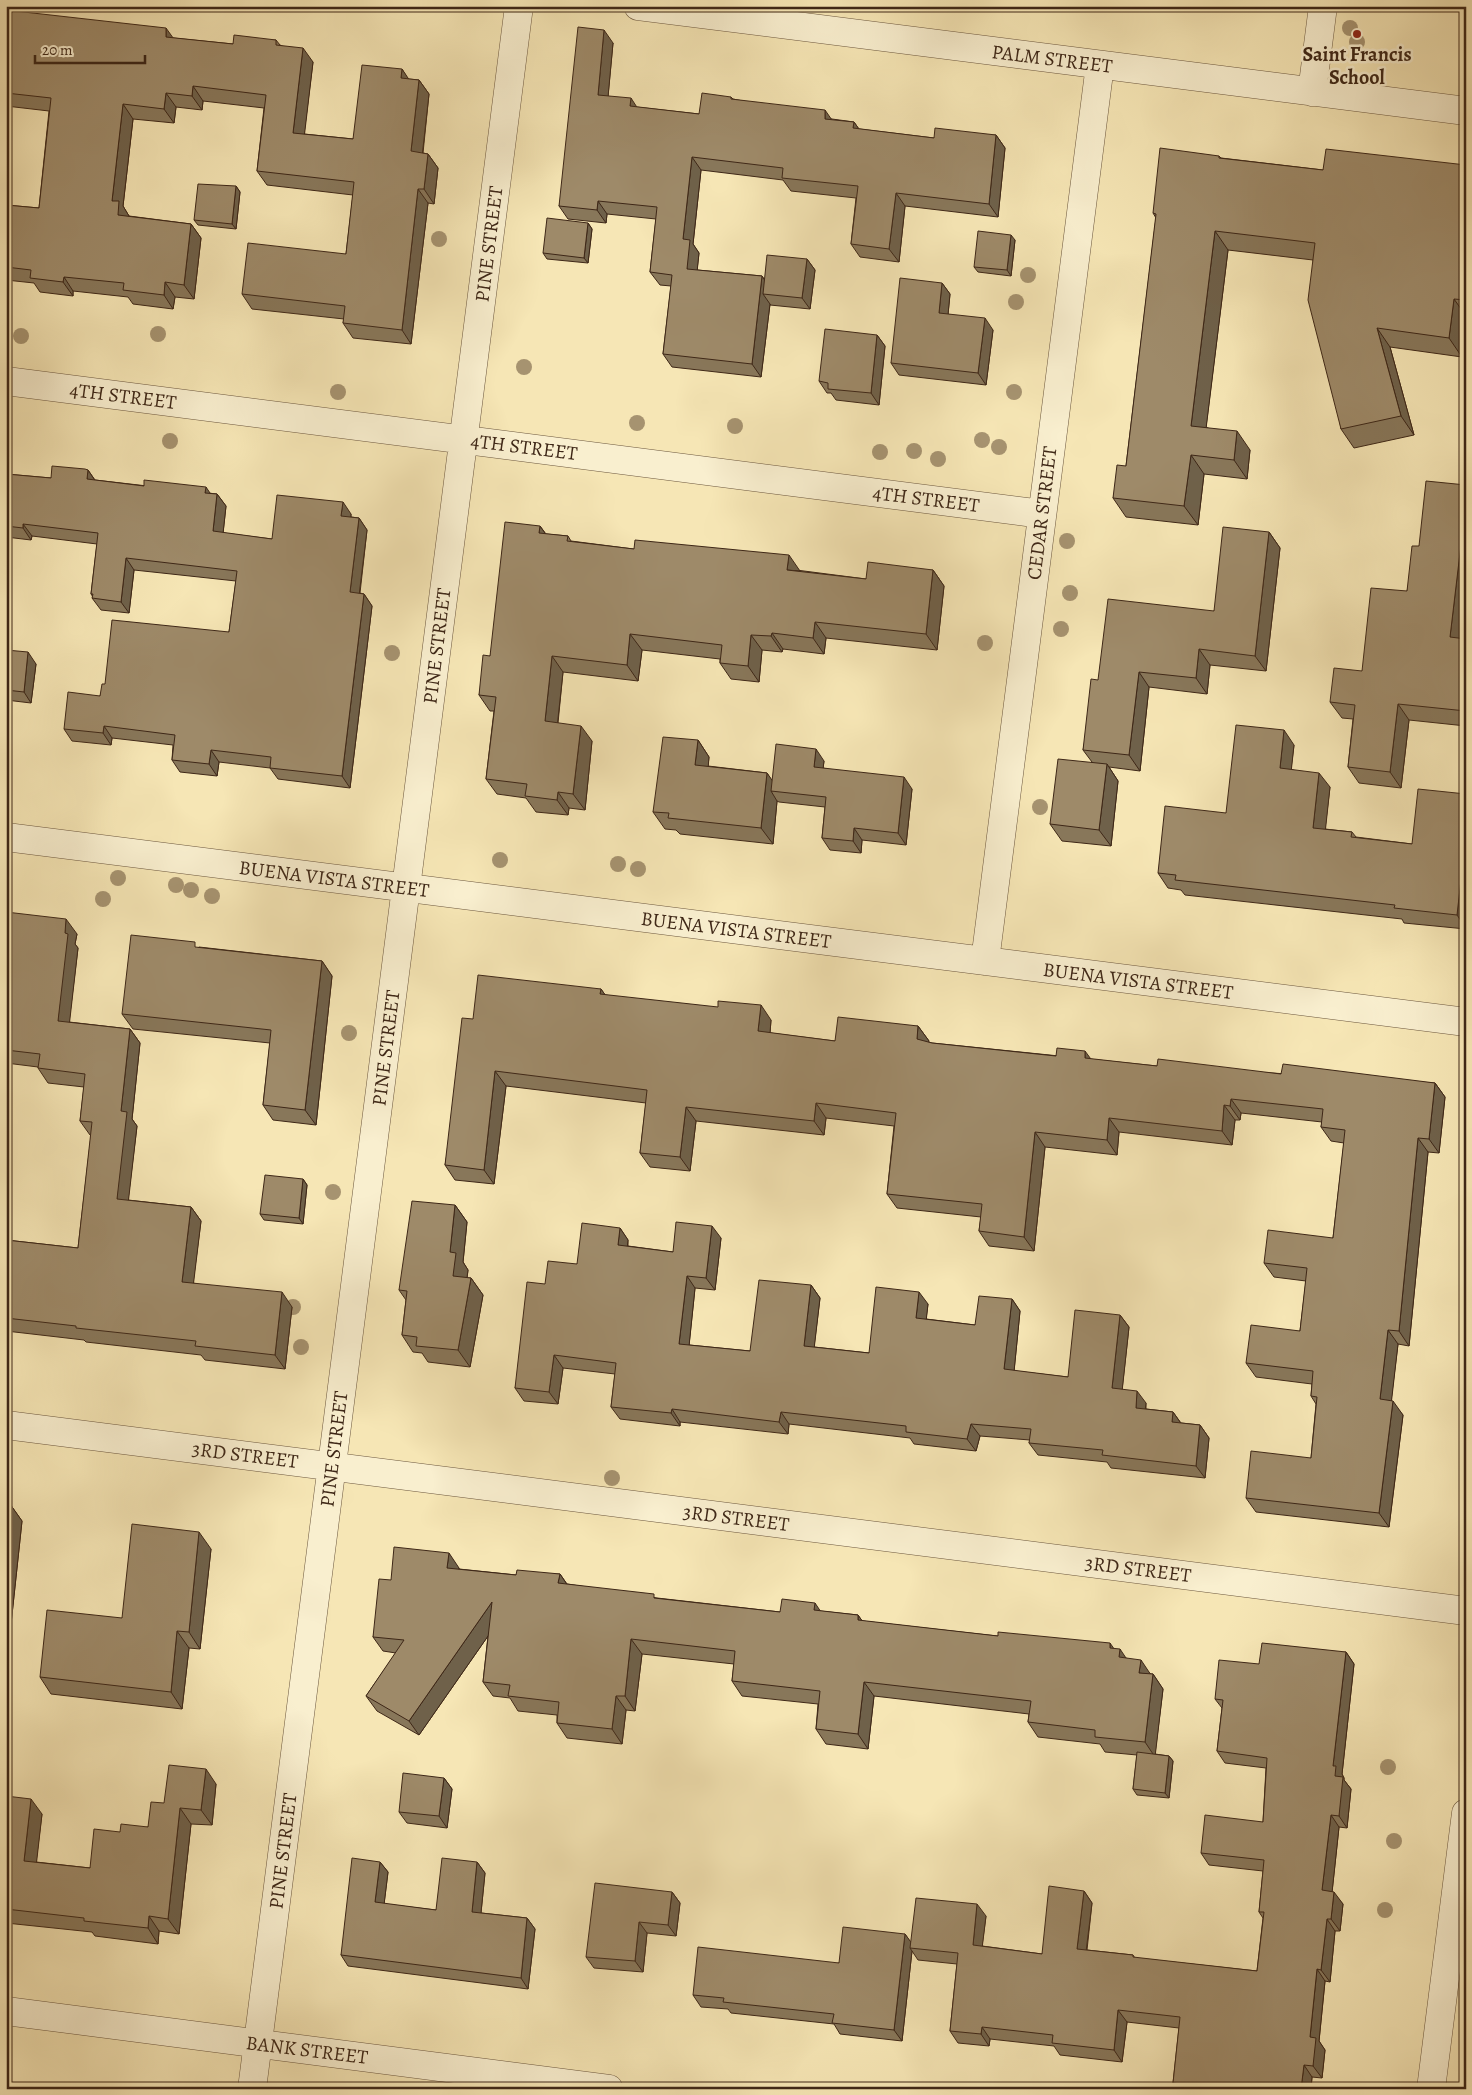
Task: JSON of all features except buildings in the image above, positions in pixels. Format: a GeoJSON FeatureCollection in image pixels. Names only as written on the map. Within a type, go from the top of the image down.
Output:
{"type":"FeatureCollection","features":[{"type":"Feature","properties":{"kind":"street","name":"PINE STREET"},"geometry":{"type":"LineString","coordinates":[[252,2089],[519,6]]}},
{"type":"Feature","properties":{"kind":"street","name":"PALM STREET"},"geometry":{"type":"LineString","coordinates":[[638,6],[1466,111]]}},
{"type":"Feature","properties":{"kind":"street"},"geometry":{"type":"LineString","coordinates":[[1312,92],[1323,6]]}},
{"type":"Feature","properties":{"kind":"street","name":"CEDAR STREET"},"geometry":{"type":"LineString","coordinates":[[985,961],[1100,65]]}},
{"type":"Feature","properties":{"kind":"street","name":"4TH STREET"},"geometry":{"type":"LineString","coordinates":[[6,382],[1042,514]]}},
{"type":"Feature","properties":{"kind":"street","name":"BUENA VISTA STREET"},"geometry":{"type":"LineString","coordinates":[[6,837],[1466,1022]]}},
{"type":"Feature","properties":{"kind":"street","name":"3RD STREET"},"geometry":{"type":"LineString","coordinates":[[6,1425],[1466,1611]]}},
{"type":"Feature","properties":{"kind":"street"},"geometry":{"type":"LineString","coordinates":[[1431,2089],[1466,1814]]}},
{"type":"Feature","properties":{"kind":"street","name":"BANK STREET"},"geometry":{"type":"LineString","coordinates":[[6,2011],[609,2089]]}},
{"type":"Feature","properties":{"kind":"place","name":"Saint Francis School"},"geometry":{"type":"Point","coordinates":[1357,34]}}]}
